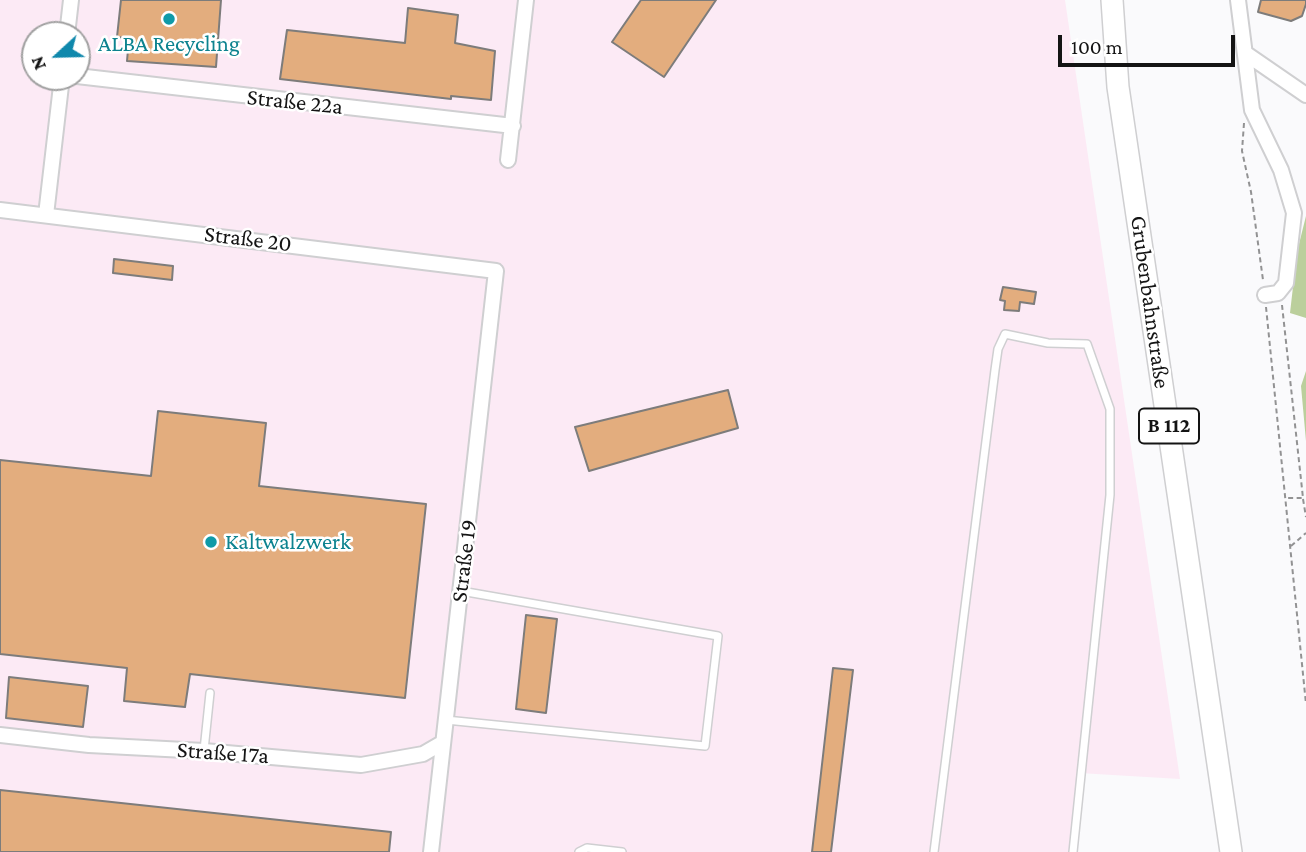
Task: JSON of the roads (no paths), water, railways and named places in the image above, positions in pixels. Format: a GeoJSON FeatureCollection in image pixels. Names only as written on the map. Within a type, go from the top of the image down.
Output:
{"type":"FeatureCollection","features":[{"type":"Feature","properties":{"kind":"main road","name":"Grubenbahnstraße"},"geometry":{"type":"LineString","coordinates":[[1112,0],[1118,87],[1231,852]]}},
{"type":"Feature","properties":{"kind":"street"},"geometry":{"type":"LineString","coordinates":[[69,21],[71,0]]}},
{"type":"Feature","properties":{"kind":"street"},"geometry":{"type":"LineString","coordinates":[[508,160],[526,0]]}},
{"type":"Feature","properties":{"kind":"street"},"geometry":{"type":"LineString","coordinates":[[1238,0],[1252,110],[1281,170],[1294,213],[1286,284],[1272,294]]}},
{"type":"Feature","properties":{"kind":"street"},"geometry":{"type":"LineString","coordinates":[[1245,53],[1306,95]]}},
{"type":"Feature","properties":{"kind":"street","name":"Straße 22a"},"geometry":{"type":"LineString","coordinates":[[91,78],[513,126]]}},
{"type":"Feature","properties":{"kind":"street"},"geometry":{"type":"LineString","coordinates":[[46,215],[60,91]]}},
{"type":"Feature","properties":{"kind":"street","name":"Straße 20"},"geometry":{"type":"LineString","coordinates":[[0,210],[496,271]]}},
{"type":"Feature","properties":{"kind":"street","name":"Straße 19"},"geometry":{"type":"LineString","coordinates":[[431,852],[496,271]]}},
{"type":"Feature","properties":{"kind":"street","name":"Straße 17a"},"geometry":{"type":"LineString","coordinates":[[0,735],[89,745],[204,751],[361,765],[423,754],[442,743]]}},
{"type":"Feature","properties":{"kind":"lane"},"geometry":{"type":"LineString","coordinates":[[934,852],[995,370],[998,349],[1005,334],[1048,343],[1087,344],[1110,409],[1110,495],[1073,852]]}},
{"type":"Feature","properties":{"kind":"lane"},"geometry":{"type":"LineString","coordinates":[[445,720],[705,746],[718,636],[461,591]]}},
{"type":"Feature","properties":{"kind":"lane"},"geometry":{"type":"LineString","coordinates":[[204,751],[210,692]]}},
{"type":"Feature","properties":{"kind":"lane"},"geometry":{"type":"LineString","coordinates":[[579,852],[587,848],[622,852]]}},
{"type":"Feature","properties":{"kind":"place","name":"ALBA Recycling"},"geometry":{"type":"Point","coordinates":[169,19]}},
{"type":"Feature","properties":{"kind":"place","name":"Kaltwalzwerk"},"geometry":{"type":"Point","coordinates":[211,542]}}]}
